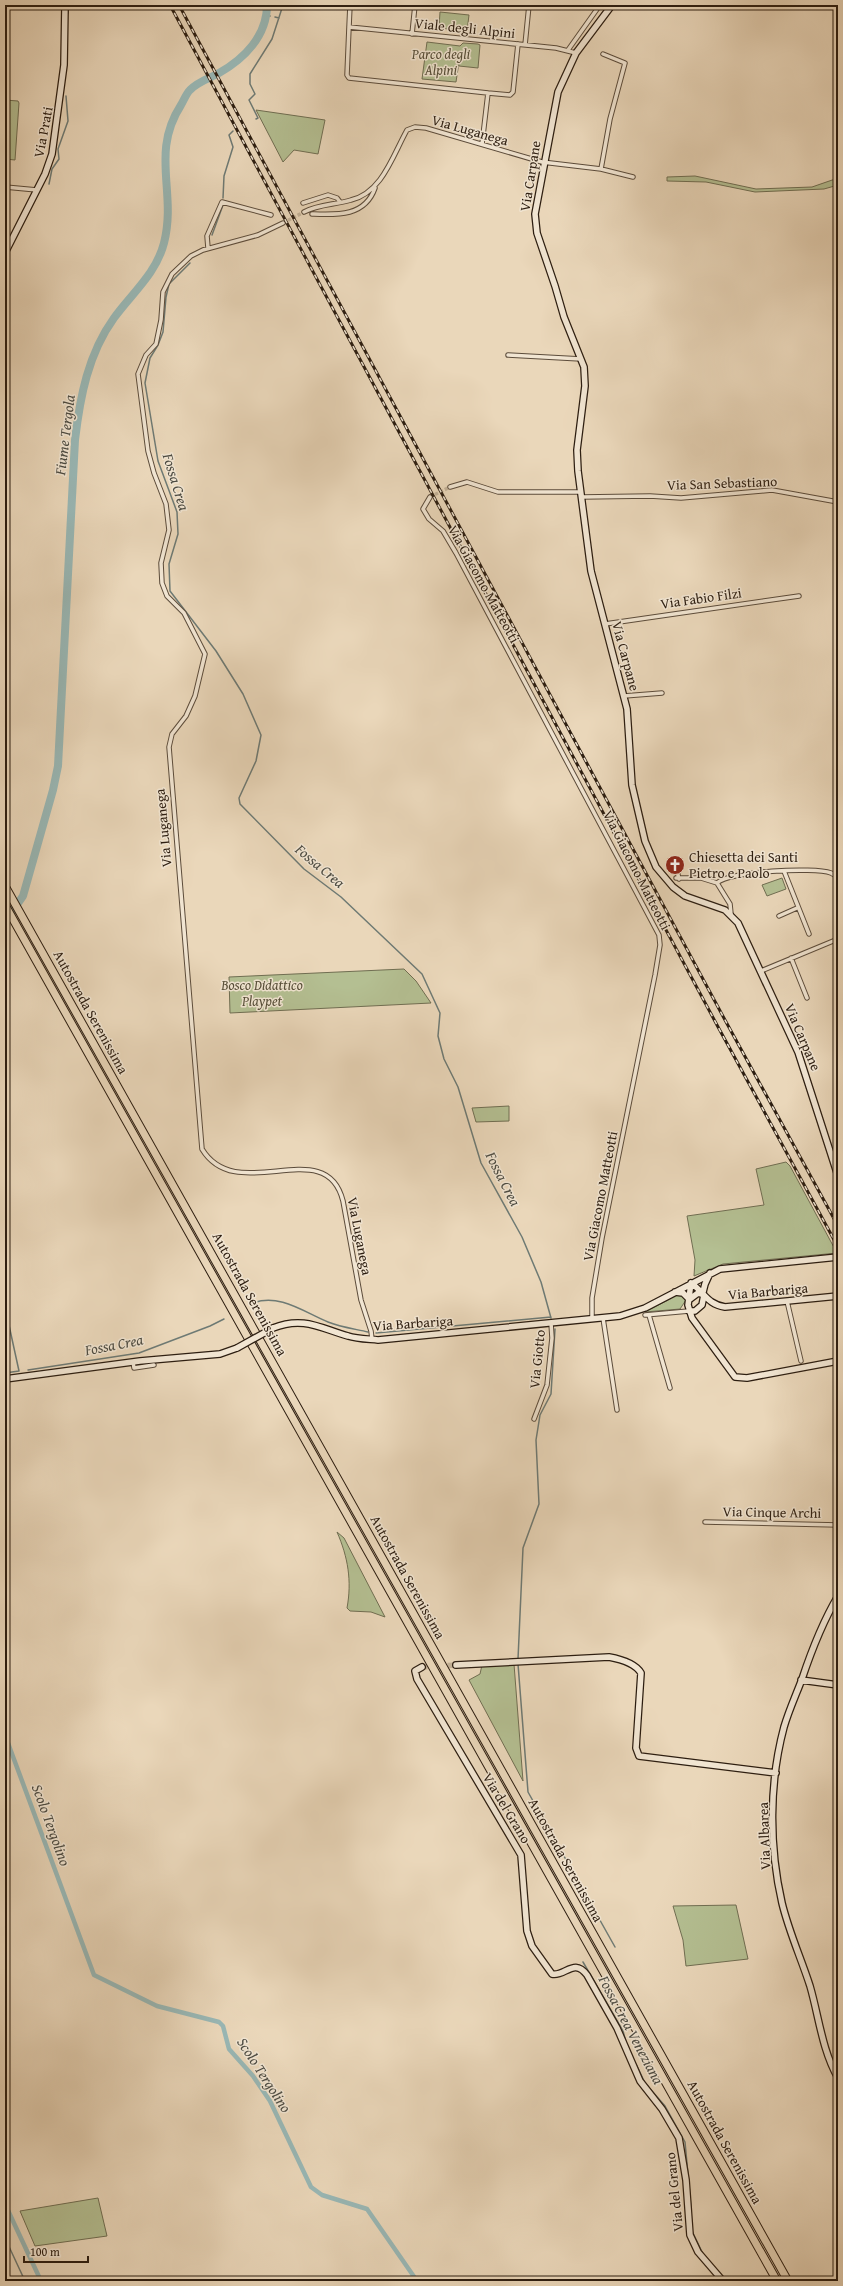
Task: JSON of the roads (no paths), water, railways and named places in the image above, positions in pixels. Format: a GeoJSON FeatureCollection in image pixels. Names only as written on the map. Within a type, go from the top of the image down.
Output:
{"type":"FeatureCollection","features":[{"type":"Feature","properties":{"kind":"highway","name":"Autostrada Serenissima"},"geometry":{"type":"LineString","coordinates":[[5,886],[788,2281]]}},
{"type":"Feature","properties":{"kind":"highway","name":"Autostrada Serenissima"},"geometry":{"type":"LineString","coordinates":[[5,905],[777,2281]]}},
{"type":"Feature","properties":{"kind":"street","name":"Via Prati"},"geometry":{"type":"LineString","coordinates":[[5,253],[50,162],[54,147],[64,65],[65,5]]}},
{"type":"Feature","properties":{"kind":"street"},"geometry":{"type":"LineString","coordinates":[[350,5],[347,74],[349,78],[488,93],[512,94],[518,44]]}},
{"type":"Feature","properties":{"kind":"street"},"geometry":{"type":"LineString","coordinates":[[412,34],[415,5]]}},
{"type":"Feature","properties":{"kind":"street"},"geometry":{"type":"LineString","coordinates":[[525,45],[529,5]]}},
{"type":"Feature","properties":{"kind":"street"},"geometry":{"type":"LineString","coordinates":[[568,50],[600,5]]}},
{"type":"Feature","properties":{"kind":"street","name":"Via Carpane"},"geometry":{"type":"LineString","coordinates":[[612,5],[576,53],[558,92],[535,214],[537,232],[564,317],[581,359],[585,386],[577,450],[578,471],[591,571],[630,724],[632,785],[643,835],[656,867],[666,880],[685,896],[716,905],[731,914],[740,928],[798,1052],[838,1176]]}},
{"type":"Feature","properties":{"kind":"street","name":"Viale degli Alpini"},"geometry":{"type":"LineString","coordinates":[[349,27],[518,44],[568,50],[576,53]]}},
{"type":"Feature","properties":{"kind":"street"},"geometry":{"type":"LineString","coordinates":[[601,169],[610,119],[625,63],[603,54]]}},
{"type":"Feature","properties":{"kind":"street"},"geometry":{"type":"LineString","coordinates":[[482,144],[488,93]]}},
{"type":"Feature","properties":{"kind":"street","name":"Via Luganega"},"geometry":{"type":"LineString","coordinates":[[312,214],[347,214],[363,205],[368,200],[407,130],[415,127],[426,128],[545,162],[601,169],[633,177]]}},
{"type":"Feature","properties":{"kind":"street"},"geometry":{"type":"LineString","coordinates":[[5,187],[37,190]]}},
{"type":"Feature","properties":{"kind":"street","name":"Via Luganega"},"geometry":{"type":"LineString","coordinates":[[304,212],[317,206],[361,198],[375,188]]}},
{"type":"Feature","properties":{"kind":"street","name":"Via Luganega"},"geometry":{"type":"LineString","coordinates":[[303,203],[328,195],[337,198],[340,202]]}},
{"type":"Feature","properties":{"kind":"street"},"geometry":{"type":"LineString","coordinates":[[365,195],[368,200]]}},
{"type":"Feature","properties":{"kind":"street"},"geometry":{"type":"LineString","coordinates":[[361,198],[363,205]]}},
{"type":"Feature","properties":{"kind":"street"},"geometry":{"type":"LineString","coordinates":[[208,248],[208,236],[222,202],[271,215]]}},
{"type":"Feature","properties":{"kind":"street","name":"Via Luganega"},"geometry":{"type":"LineString","coordinates":[[283,223],[258,235],[208,248],[185,261],[168,279],[162,296],[159,333],[156,344],[146,355],[138,374],[148,451],[166,504],[169,530],[161,563],[162,583],[167,596],[184,614],[204,654],[195,696],[186,716],[172,734],[169,747],[202,1149],[209,1161],[230,1172],[314,1170],[333,1180],[338,1186],[343,1201],[361,1300],[371,1330],[372,1340]]}},
{"type":"Feature","properties":{"kind":"street"},"geometry":{"type":"LineString","coordinates":[[508,355],[581,359]]}},
{"type":"Feature","properties":{"kind":"street"},"geometry":{"type":"LineString","coordinates":[[450,487],[467,482],[498,492],[582,494]]}},
{"type":"Feature","properties":{"kind":"street","name":"Via San Sebastiano"},"geometry":{"type":"LineString","coordinates":[[582,494],[681,498],[772,490],[838,502]]}},
{"type":"Feature","properties":{"kind":"street","name":"Via Giacomo Matteotti"},"geometry":{"type":"LineString","coordinates":[[430,497],[423,509],[426,516],[442,529],[453,548],[659,935],[660,945],[655,975],[602,1238],[592,1298],[592,1319]]}},
{"type":"Feature","properties":{"kind":"street","name":"Via Fabio Filzi"},"geometry":{"type":"LineString","coordinates":[[605,624],[799,596]]}},
{"type":"Feature","properties":{"kind":"street"},"geometry":{"type":"LineString","coordinates":[[624,696],[662,693]]}},
{"type":"Feature","properties":{"kind":"street"},"geometry":{"type":"LineString","coordinates":[[677,871],[678,879],[701,878],[717,883],[727,877],[737,875],[784,871],[829,872],[838,879]]}},
{"type":"Feature","properties":{"kind":"street"},"geometry":{"type":"LineString","coordinates":[[784,871],[797,908],[809,934]]}},
{"type":"Feature","properties":{"kind":"street","name":"Via Carpane"},"geometry":{"type":"LineString","coordinates":[[717,883],[730,904],[731,914]]}},
{"type":"Feature","properties":{"kind":"street"},"geometry":{"type":"LineString","coordinates":[[779,916],[797,908]]}},
{"type":"Feature","properties":{"kind":"street"},"geometry":{"type":"LineString","coordinates":[[761,971],[838,939]]}},
{"type":"Feature","properties":{"kind":"street"},"geometry":{"type":"LineString","coordinates":[[791,958],[807,998]]}},
{"type":"Feature","properties":{"kind":"street","name":"Via Barbariga"},"geometry":{"type":"LineString","coordinates":[[5,1379],[132,1362],[220,1354],[237,1348],[273,1328],[288,1322],[303,1322],[348,1336],[372,1340],[632,1314],[710,1273],[734,1266],[838,1257]]}},
{"type":"Feature","properties":{"kind":"street"},"geometry":{"type":"LineString","coordinates":[[670,1388],[647,1315],[695,1311],[700,1307],[704,1294],[704,1284],[710,1273]]}},
{"type":"Feature","properties":{"kind":"street"},"geometry":{"type":"LineString","coordinates":[[691,1283],[689,1311],[694,1323],[732,1374],[738,1378],[747,1378],[838,1361]]}},
{"type":"Feature","properties":{"kind":"street","name":"Via Barbariga"},"geometry":{"type":"LineString","coordinates":[[691,1283],[704,1294],[712,1304],[724,1307],[838,1296]]}},
{"type":"Feature","properties":{"kind":"street"},"geometry":{"type":"LineString","coordinates":[[675,1292],[683,1293],[690,1299]]}},
{"type":"Feature","properties":{"kind":"street"},"geometry":{"type":"LineString","coordinates":[[690,1299],[698,1293],[704,1294]]}},
{"type":"Feature","properties":{"kind":"street"},"geometry":{"type":"LineString","coordinates":[[787,1301],[801,1361]]}},
{"type":"Feature","properties":{"kind":"street"},"geometry":{"type":"LineString","coordinates":[[603,1318],[617,1410]]}},
{"type":"Feature","properties":{"kind":"street","name":"Via Giotto"},"geometry":{"type":"LineString","coordinates":[[534,1419],[547,1385],[552,1338],[551,1323]]}},
{"type":"Feature","properties":{"kind":"street","name":"Via Barbariga"},"geometry":{"type":"LineString","coordinates":[[132,1362],[134,1368],[154,1365]]}},
{"type":"Feature","properties":{"kind":"street","name":"Via Cinque Archi"},"geometry":{"type":"LineString","coordinates":[[705,1522],[838,1525]]}},
{"type":"Feature","properties":{"kind":"street","name":"Via Albarea"},"geometry":{"type":"LineString","coordinates":[[838,1596],[820,1628],[785,1725],[776,1773],[773,1800],[773,1837],[782,1902],[791,1938],[813,1999],[828,2055],[838,2078]]}},
{"type":"Feature","properties":{"kind":"street"},"geometry":{"type":"LineString","coordinates":[[456,1665],[609,1657],[622,1660],[635,1666],[641,1673],[636,1748],[639,1756],[776,1773]]}},
{"type":"Feature","properties":{"kind":"street","name":"Via del Grano"},"geometry":{"type":"LineString","coordinates":[[422,1667],[415,1671],[417,1679],[521,1855],[526,1931],[529,1941],[552,1974],[558,1974],[574,1967],[582,1969],[587,1975],[617,2028],[625,2051],[640,2081],[662,2109],[679,2138],[686,2180],[690,2235],[698,2252],[723,2281]]}},
{"type":"Feature","properties":{"kind":"street"},"geometry":{"type":"LineString","coordinates":[[801,1680],[838,1685]]}},
{"type":"Feature","properties":{"kind":"waterway"},"geometry":{"type":"LineString","coordinates":[[68,5],[68,13]]}},
{"type":"Feature","properties":{"kind":"waterway","name":"Fiume Tergola"},"geometry":{"type":"LineString","coordinates":[[5,922],[23,896],[53,790],[58,766],[75,440],[87,376],[105,332],[114,318],[149,274],[164,243],[168,207],[165,156],[167,140],[172,123],[186,95],[193,87],[219,73],[245,54],[263,27],[267,5]]}},
{"type":"Feature","properties":{"kind":"waterway","name":"Fossa Crea"},"geometry":{"type":"LineString","coordinates":[[256,119],[258,118],[249,100],[255,94],[250,84],[250,74],[272,39],[283,5]]}},
{"type":"Feature","properties":{"kind":"waterway","name":"Fossa Crea"},"geometry":{"type":"LineString","coordinates":[[275,17],[279,18]]}},
{"type":"Feature","properties":{"kind":"waterway"},"geometry":{"type":"LineString","coordinates":[[49,184],[52,169],[59,159],[58,149],[68,121],[66,96]]}},
{"type":"Feature","properties":{"kind":"waterway","name":"Fossa Crea"},"geometry":{"type":"LineString","coordinates":[[223,198],[224,176],[233,147],[229,135],[233,131]]}},
{"type":"Feature","properties":{"kind":"waterway","name":"Fossa Crea"},"geometry":{"type":"LineString","coordinates":[[212,235],[223,205]]}},
{"type":"Feature","properties":{"kind":"waterway","name":"Fossa Crea"},"geometry":{"type":"LineString","coordinates":[[190,263],[169,284],[166,297],[163,332],[158,345],[150,358],[145,383],[158,461],[177,512],[178,534],[169,564],[170,591],[216,651],[243,694],[261,735],[256,761],[239,798],[240,804],[304,869],[341,897],[422,974],[440,1013],[438,1036],[444,1059],[458,1087],[481,1163],[522,1237],[541,1282],[551,1318]]}},
{"type":"Feature","properties":{"kind":"waterway","name":"Fossa Crea"},"geometry":{"type":"LineString","coordinates":[[253,1303],[272,1300],[282,1302],[333,1324],[368,1332]]}},
{"type":"Feature","properties":{"kind":"waterway","name":"Scolo Tergolino"},"geometry":{"type":"LineString","coordinates":[[5,1307],[19,1371],[5,1373]]}},
{"type":"Feature","properties":{"kind":"waterway","name":"Fossa Crea"},"geometry":{"type":"LineString","coordinates":[[376,1333],[551,1317]]}},
{"type":"Feature","properties":{"kind":"waterway","name":"Fossa Crea"},"geometry":{"type":"LineString","coordinates":[[28,1370],[139,1353],[210,1326],[224,1319]]}},
{"type":"Feature","properties":{"kind":"waterway","name":"Fossa Crea Veneziana"},"geometry":{"type":"LineString","coordinates":[[518,1659],[523,1548],[539,1504],[536,1440],[540,1415],[551,1394],[555,1329]]}},
{"type":"Feature","properties":{"kind":"waterway","name":"Fossa Crea Veneziana"},"geometry":{"type":"LineString","coordinates":[[518,1664],[528,1792],[615,1947]]}},
{"type":"Feature","properties":{"kind":"waterway","name":"Scolo Tergolino"},"geometry":{"type":"LineString","coordinates":[[5,1735],[94,1975],[157,2006],[219,2022],[223,2026],[229,2049],[253,2076],[270,2101],[311,2187],[322,2195],[367,2209],[417,2281]]}},
{"type":"Feature","properties":{"kind":"waterway","name":"Fossa Crea Veneziana"},"geometry":{"type":"LineString","coordinates":[[583,1962],[623,2031],[626,2042]]}},
{"type":"Feature","properties":{"kind":"waterway","name":"Fossa Crea Veneziana"},"geometry":{"type":"LineString","coordinates":[[636,2064],[645,2083],[665,2106],[685,2142],[691,2207]]}},
{"type":"Feature","properties":{"kind":"waterway"},"geometry":{"type":"LineString","coordinates":[[5,2204],[41,2281]]}},
{"type":"Feature","properties":{"kind":"waterway","name":"Fossa Crea Veneziana"},"geometry":{"type":"LineString","coordinates":[[692,2231],[703,2254]]}},
{"type":"Feature","properties":{"kind":"waterway"},"geometry":{"type":"LineString","coordinates":[[5,2238],[25,2281]]}},
{"type":"Feature","properties":{"kind":"tunnel"},"geometry":{"type":"LineString","coordinates":[[283,223],[304,212]]}},
{"type":"Feature","properties":{"kind":"tunnel"},"geometry":{"type":"LineString","coordinates":[[430,497],[450,487]]}},
{"type":"Feature","properties":{"kind":"tunnel"},"geometry":{"type":"LineString","coordinates":[[422,1667],[456,1665]]}},
{"type":"Feature","properties":{"kind":"railway"},"geometry":{"type":"LineString","coordinates":[[170,5],[717,1025],[838,1247]]}},
{"type":"Feature","properties":{"kind":"railway"},"geometry":{"type":"LineString","coordinates":[[179,5],[725,1020],[838,1226]]}},
{"type":"Feature","properties":{"kind":"place","name":"Chiesetta dei Santi Pietro e Paolo"},"geometry":{"type":"Point","coordinates":[675,865]}},
{"type":"Feature","properties":{"kind":"park label","name":"Parco degli Alpini"},"geometry":{"type":"Point","coordinates":[441,62]}},
{"type":"Feature","properties":{"kind":"park label","name":"Bosco Didattico Playpet"},"geometry":{"type":"Point","coordinates":[262,994]}}]}
